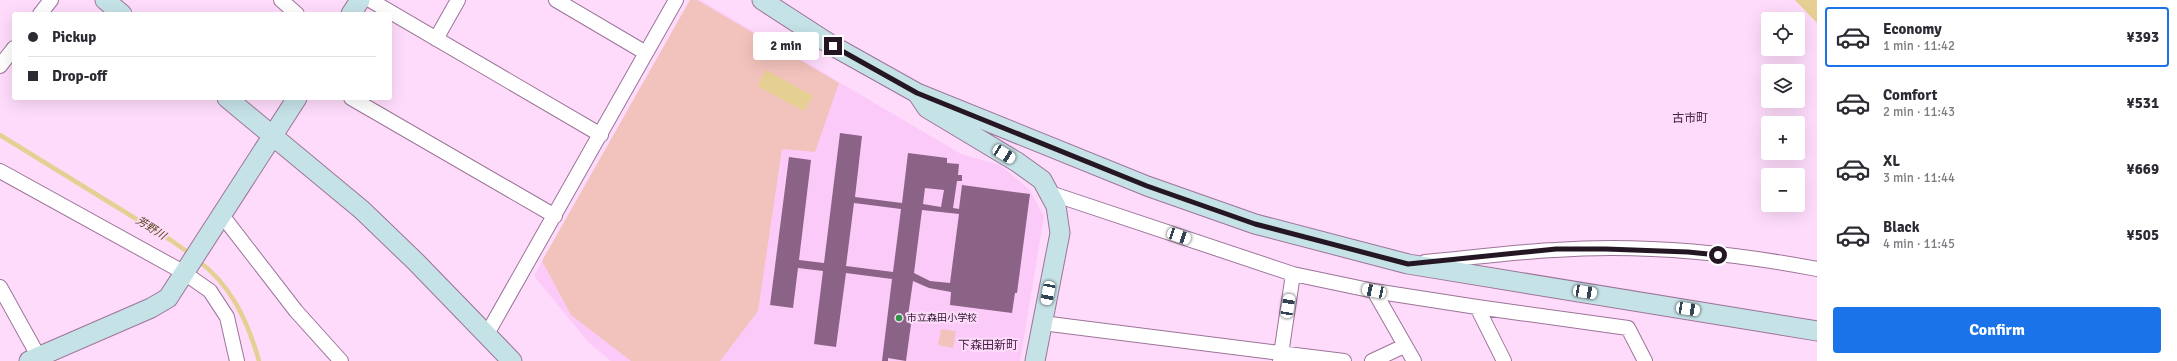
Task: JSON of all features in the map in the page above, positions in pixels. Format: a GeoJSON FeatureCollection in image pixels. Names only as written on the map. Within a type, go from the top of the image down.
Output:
{"type":"FeatureCollection","features":[{"type":"Feature","properties":{"kind":"street"},"geometry":{"type":"LineString","coordinates":[[42,12],[51,0]]}},
{"type":"Feature","properties":{"kind":"street"},"geometry":{"type":"LineString","coordinates":[[105,0],[120,12]]}},
{"type":"Feature","properties":{"kind":"street"},"geometry":{"type":"LineString","coordinates":[[281,0],[295,12]]}},
{"type":"Feature","properties":{"kind":"street"},"geometry":{"type":"LineString","coordinates":[[352,12],[360,0]]}},
{"type":"Feature","properties":{"kind":"street"},"geometry":{"type":"LineString","coordinates":[[370,0],[390,12]]}},
{"type":"Feature","properties":{"kind":"street"},"geometry":{"type":"LineString","coordinates":[[436,39],[458,0]]}},
{"type":"Feature","properties":{"kind":"street"},"geometry":{"type":"LineString","coordinates":[[556,0],[646,53]]}},
{"type":"Feature","properties":{"kind":"street"},"geometry":{"type":"LineString","coordinates":[[487,334],[601,135],[676,0]]}},
{"type":"Feature","properties":{"kind":"street"},"geometry":{"type":"LineString","coordinates":[[762,0],[833,46],[917,93],[1147,186],[1255,224],[1408,264],[1813,334]]}},
{"type":"Feature","properties":{"kind":"street"},"geometry":{"type":"LineString","coordinates":[[392,13],[601,135]]}},
{"type":"Feature","properties":{"kind":"street"},"geometry":{"type":"LineString","coordinates":[[1,64],[12,50]]}},
{"type":"Feature","properties":{"kind":"street"},"geometry":{"type":"LineString","coordinates":[[917,93],[927,108],[1017,162],[1042,180],[1056,206],[1060,233],[1035,361]]}},
{"type":"Feature","properties":{"kind":"street"},"geometry":{"type":"LineString","coordinates":[[230,100],[273,134],[362,210],[487,334],[512,361]]}},
{"type":"Feature","properties":{"kind":"street"},"geometry":{"type":"LineString","coordinates":[[0,288],[36,360],[151,308],[168,298],[296,100]]}},
{"type":"Feature","properties":{"kind":"street"},"geometry":{"type":"LineString","coordinates":[[354,100],[555,216]]}},
{"type":"Feature","properties":{"kind":"street"},"geometry":{"type":"LineString","coordinates":[[0,171],[186,268],[210,291],[227,317],[237,361]]}},
{"type":"Feature","properties":{"kind":"street"},"geometry":{"type":"LineString","coordinates":[[1050,193],[1293,274],[1374,291],[1477,308],[1628,328],[1645,361]]}},
{"type":"Feature","properties":{"kind":"street"},"geometry":{"type":"LineString","coordinates":[[221,214],[296,311],[341,361]]}},
{"type":"Feature","properties":{"kind":"street"},"geometry":{"type":"LineString","coordinates":[[1408,264],[1556,249],[1606,249],[1688,252],[1817,269]]}},
{"type":"Feature","properties":{"kind":"street"},"geometry":{"type":"LineString","coordinates":[[1280,357],[1293,274]]}},
{"type":"Feature","properties":{"kind":"street"},"geometry":{"type":"LineString","coordinates":[[1374,291],[1404,346],[1414,361]]}},
{"type":"Feature","properties":{"kind":"street"},"geometry":{"type":"LineString","coordinates":[[1477,308],[1504,361]]}},
{"type":"Feature","properties":{"kind":"street"},"geometry":{"type":"LineString","coordinates":[[1042,323],[1280,357],[1344,361]]}},
{"type":"Feature","properties":{"kind":"street"},"geometry":{"type":"LineString","coordinates":[[1372,361],[1404,346]]}},
{"type":"Feature","properties":{"kind":"shaded area"},"geometry":{"type":"Polygon","coordinates":[[[690,0],[700,0],[961,154],[1000,165],[1029,189],[1044,216],[1020,361],[611,361],[589,343],[534,276],[690,0]]]}},
{"type":"Feature","properties":{"kind":"shaded area"},"geometry":{"type":"Polygon","coordinates":[[[690,0],[697,0],[839,83],[815,152],[782,149],[758,311],[720,361],[631,361],[571,315],[542,261],[690,0]]]}},
{"type":"Feature","properties":{"kind":"shaded area"},"geometry":{"type":"Polygon","coordinates":[[[1795,0],[1817,0],[1817,23],[1795,0]]]}},
{"type":"Feature","properties":{"kind":"shaded area"},"geometry":{"type":"Polygon","coordinates":[[[766,70],[813,96],[804,111],[757,86],[766,70]]]}},
{"type":"Feature","properties":{"kind":"shaded area"},"geometry":{"type":"Polygon","coordinates":[[[941,329],[956,331],[953,348],[938,345],[941,329]]]}},
{"type":"Feature","properties":{"kind":"building"},"geometry":{"type":"Polygon","coordinates":[[[840,133],[862,136],[855,197],[902,203],[908,153],[947,158],[947,163],[959,164],[958,175],[962,175],[962,181],[957,181],[953,208],[959,209],[962,185],[1030,194],[1017,293],[1015,293],[1012,313],[950,305],[951,292],[929,288],[913,281],[908,316],[912,317],[906,361],[888,358],[888,361],[882,361],[892,279],[846,273],[836,347],[814,344],[823,271],[798,268],[793,308],[770,305],[789,157],[811,160],[799,260],[824,263],[840,133]],[[925,188],[923,204],[941,207],[944,190],[925,188]],[[854,203],[846,266],[893,272],[901,209],[854,203]],[[922,210],[914,273],[930,281],[950,283],[959,214],[922,210]]]}},
{"type":"Feature","properties":{"kind":"waterway","name":"芳野川"},"geometry":{"type":"LineString","coordinates":[[0,135],[172,241],[192,255]]}},
{"type":"Feature","properties":{"kind":"waterway","name":"芳野川"},"geometry":{"type":"LineString","coordinates":[[197,260],[219,280],[237,305],[244,318],[259,361]]}},
{"type":"Feature","properties":{"kind":"place","name":"市立森田小学校"},"geometry":{"type":"Point","coordinates":[899,318]}},
{"type":"Feature","properties":{"kind":"district","name":"古市町"},"geometry":{"type":"Point","coordinates":[1690,118]}},
{"type":"Feature","properties":{"kind":"district","name":"下森田新町"},"geometry":{"type":"Point","coordinates":[988,345]}},
{"type":"Feature","properties":{"kind":"route"},"geometry":{"type":"LineString","coordinates":[[833,46],[917,93],[1147,186],[1255,224],[1408,264],[1556,249],[1688,252],[1718,255]]}}]}
